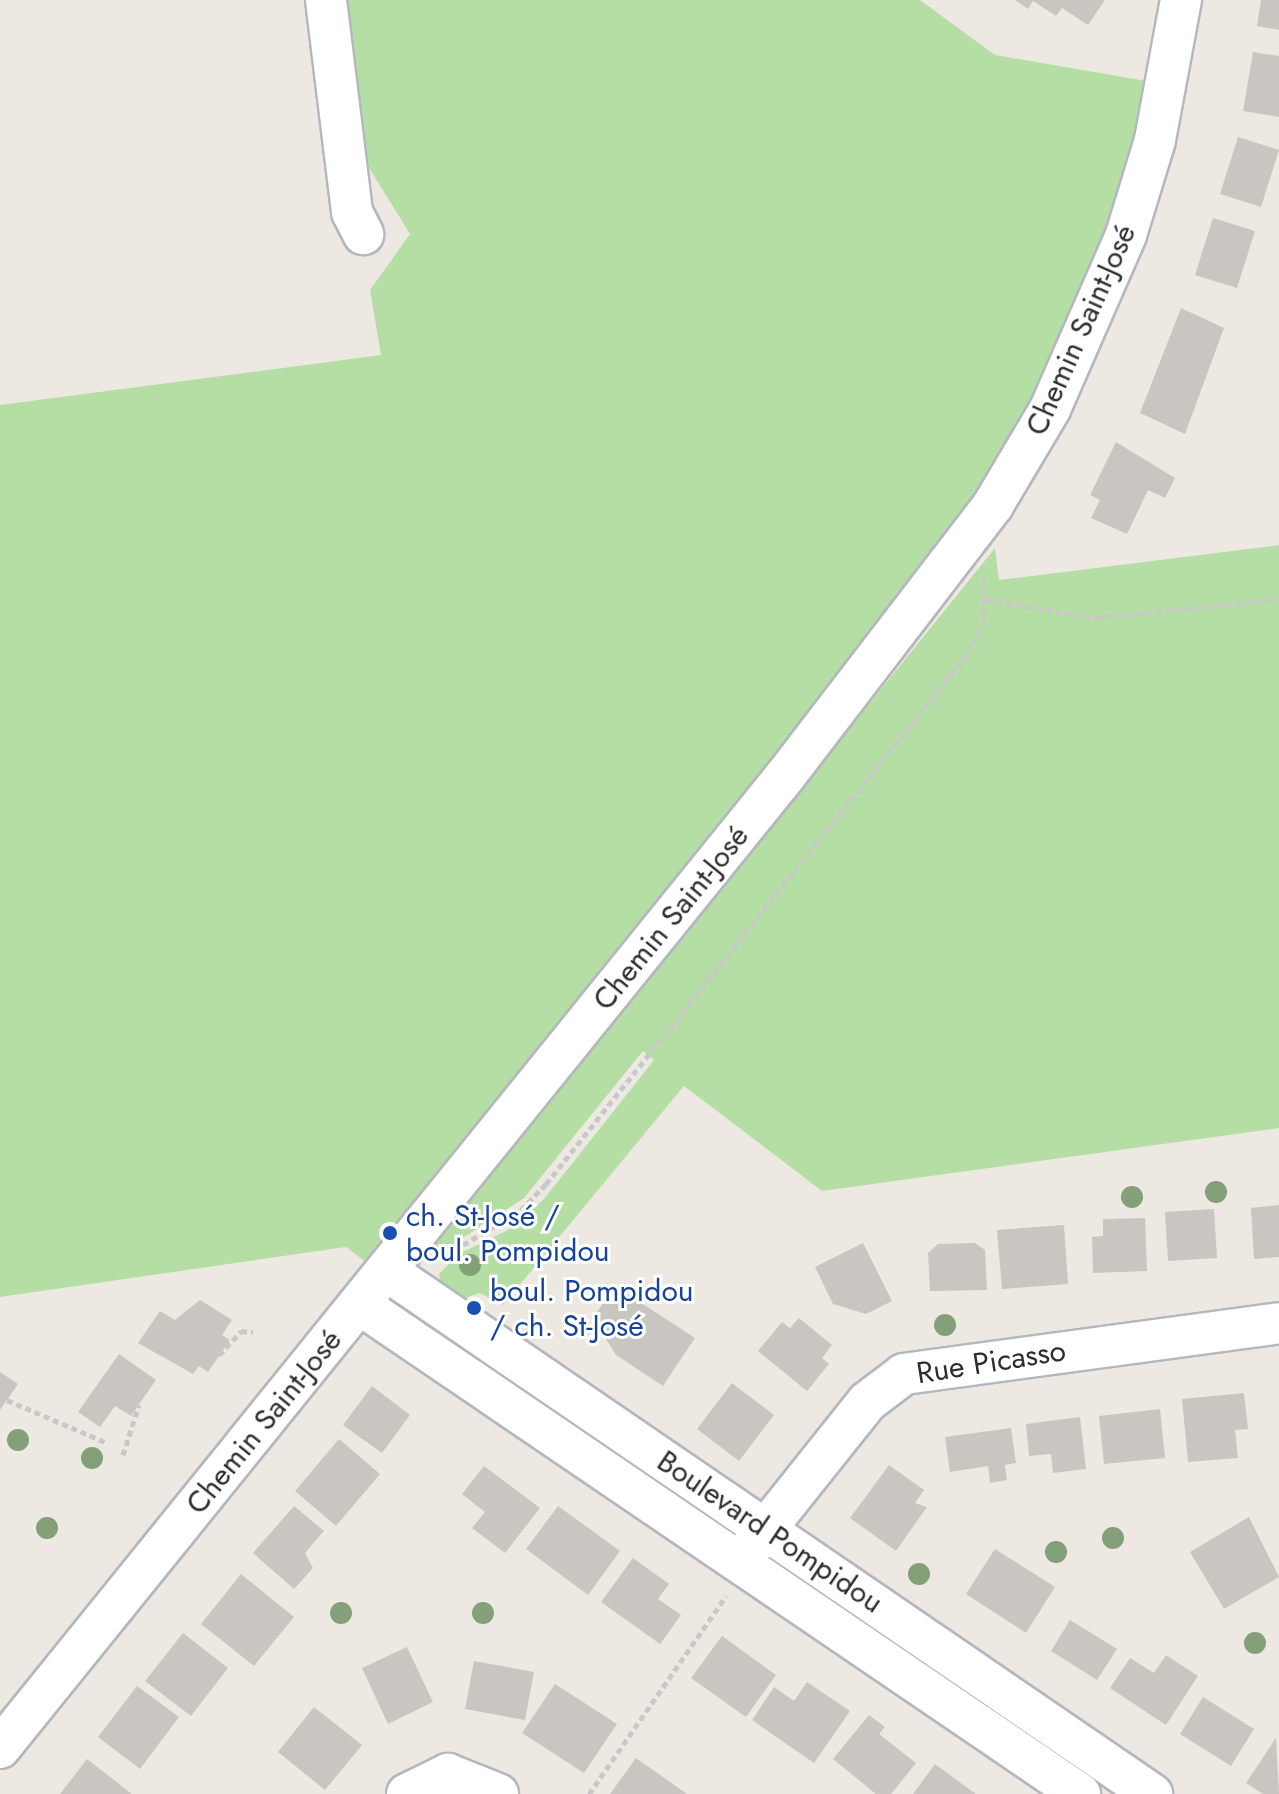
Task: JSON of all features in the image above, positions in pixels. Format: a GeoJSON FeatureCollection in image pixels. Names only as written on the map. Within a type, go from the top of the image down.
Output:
{"type":"FeatureCollection","features":[{"type":"Feature","properties":{"kind":"street"},"geometry":{"type":"LineString","coordinates":[[326,0],[352,212],[363,234]]}},
{"type":"Feature","properties":{"kind":"street","name":"Chemin Saint-José"},"geometry":{"type":"LineString","coordinates":[[0,1748],[387,1271],[993,505],[1061,389],[1126,235],[1155,140],[1181,0]]}},
{"type":"Feature","properties":{"kind":"street","name":"Boulevard Pompidou"},"geometry":{"type":"LineString","coordinates":[[387,1271],[1152,1794]]}},
{"type":"Feature","properties":{"kind":"street","name":"Boulevard Pompidou"},"geometry":{"type":"LineString","coordinates":[[359,1304],[734,1577],[1080,1794]]}},
{"type":"Feature","properties":{"kind":"street","name":"Rue Picasso"},"geometry":{"type":"LineString","coordinates":[[734,1577],[765,1528],[867,1402],[904,1374],[1279,1323]]}},
{"type":"Feature","properties":{"kind":"street"},"geometry":{"type":"LineString","coordinates":[[407,1794],[448,1774],[498,1794]]}},
{"type":"Feature","properties":{"kind":"path"},"geometry":{"type":"LineString","coordinates":[[439,1261],[512,1216],[546,1184],[975,644],[987,599],[982,566]]}},
{"type":"Feature","properties":{"kind":"path"},"geometry":{"type":"LineString","coordinates":[[987,599],[1096,618],[1279,599]]}},
{"type":"Feature","properties":{"kind":"path"},"geometry":{"type":"LineString","coordinates":[[219,1355],[241,1331],[253,1332]]}},
{"type":"Feature","properties":{"kind":"path"},"geometry":{"type":"LineString","coordinates":[[7,1400],[105,1442]]}},
{"type":"Feature","properties":{"kind":"path"},"geometry":{"type":"LineString","coordinates":[[123,1455],[139,1404]]}},
{"type":"Feature","properties":{"kind":"path"},"geometry":{"type":"LineString","coordinates":[[589,1794],[734,1577]]}},
{"type":"Feature","properties":{"kind":"green space"},"geometry":{"type":"Polygon","coordinates":[[[345,0],[920,0],[995,55],[1152,82],[1127,181],[1048,375],[954,529],[371,1266],[346,1247],[0,1297],[0,405],[381,355],[370,290],[410,234],[366,163],[345,0]]]}},
{"type":"Feature","properties":{"kind":"green space"},"geometry":{"type":"Polygon","coordinates":[[[1279,545],[1279,1128],[822,1191],[684,1086],[503,1305],[480,1293],[465,1298],[441,1283],[439,1274],[459,1254],[508,1230],[544,1199],[654,1060],[643,1051],[524,1198],[438,1254],[430,1248],[995,548],[999,580],[1279,545]]]}},
{"type":"Feature","properties":{"kind":"building"},"geometry":{"type":"Polygon","coordinates":[[[1015,0],[1105,0],[1088,25],[1062,8],[1056,16],[1033,1],[1028,9],[1015,0]]]}},
{"type":"Feature","properties":{"kind":"building"},"geometry":{"type":"Polygon","coordinates":[[[1261,0],[1279,0],[1279,30],[1257,26],[1261,0]]]}},
{"type":"Feature","properties":{"kind":"building"},"geometry":{"type":"Polygon","coordinates":[[[1253,52],[1279,56],[1279,117],[1243,111],[1253,52]]]}},
{"type":"Feature","properties":{"kind":"building"},"geometry":{"type":"Polygon","coordinates":[[[1238,137],[1279,150],[1261,207],[1220,194],[1238,137]]]}},
{"type":"Feature","properties":{"kind":"building"},"geometry":{"type":"Polygon","coordinates":[[[1213,218],[1255,231],[1237,288],[1195,275],[1213,218]]]}},
{"type":"Feature","properties":{"kind":"building"},"geometry":{"type":"Polygon","coordinates":[[[1181,308],[1224,328],[1185,434],[1140,413],[1181,308]]]}},
{"type":"Feature","properties":{"kind":"building"},"geometry":{"type":"Polygon","coordinates":[[[1116,442],[1175,478],[1165,498],[1148,490],[1127,534],[1091,518],[1100,500],[1090,495],[1116,442]]]}},
{"type":"Feature","properties":{"kind":"building"},"geometry":{"type":"Polygon","coordinates":[[[1279,1205],[1279,1257],[1254,1259],[1251,1208],[1279,1205]]]}},
{"type":"Feature","properties":{"kind":"building"},"geometry":{"type":"Polygon","coordinates":[[[1214,1209],[1217,1258],[1168,1261],[1165,1212],[1214,1209]]]}},
{"type":"Feature","properties":{"kind":"building"},"geometry":{"type":"Polygon","coordinates":[[[1145,1218],[1147,1271],[1093,1273],[1092,1237],[1103,1236],[1103,1219],[1145,1218]]]}},
{"type":"Feature","properties":{"kind":"building"},"geometry":{"type":"Polygon","coordinates":[[[1064,1225],[1068,1284],[1002,1289],[997,1230],[1064,1225]]]}},
{"type":"Feature","properties":{"kind":"building"},"geometry":{"type":"Polygon","coordinates":[[[863,1243],[892,1301],[866,1314],[833,1304],[815,1267],[863,1243]]]}},
{"type":"Feature","properties":{"kind":"building"},"geometry":{"type":"Polygon","coordinates":[[[975,1243],[985,1250],[987,1290],[930,1291],[928,1253],[938,1244],[975,1243]]]}},
{"type":"Feature","properties":{"kind":"building"},"geometry":{"type":"Polygon","coordinates":[[[615,1286],[695,1338],[663,1386],[616,1355],[593,1318],[615,1286]]]}},
{"type":"Feature","properties":{"kind":"building"},"geometry":{"type":"Polygon","coordinates":[[[200,1300],[232,1320],[222,1335],[230,1340],[208,1372],[199,1366],[193,1374],[138,1343],[160,1311],[175,1320],[200,1300]]]}},
{"type":"Feature","properties":{"kind":"building"},"geometry":{"type":"Polygon","coordinates":[[[799,1318],[832,1345],[822,1358],[829,1364],[807,1391],[758,1351],[782,1322],[790,1328],[799,1318]]]}},
{"type":"Feature","properties":{"kind":"building"},"geometry":{"type":"Polygon","coordinates":[[[119,1354],[156,1380],[131,1416],[115,1406],[100,1427],[78,1412],[119,1354]]]}},
{"type":"Feature","properties":{"kind":"building"},"geometry":{"type":"Polygon","coordinates":[[[0,1372],[18,1384],[0,1410],[0,1372]]]}},
{"type":"Feature","properties":{"kind":"building"},"geometry":{"type":"Polygon","coordinates":[[[732,1383],[774,1415],[739,1461],[697,1429],[732,1383]]]}},
{"type":"Feature","properties":{"kind":"building"},"geometry":{"type":"Polygon","coordinates":[[[372,1386],[410,1415],[382,1453],[343,1425],[372,1386]]]}},
{"type":"Feature","properties":{"kind":"building"},"geometry":{"type":"Polygon","coordinates":[[[1244,1393],[1248,1429],[1235,1430],[1238,1458],[1188,1462],[1182,1399],[1244,1393]]]}},
{"type":"Feature","properties":{"kind":"building"},"geometry":{"type":"Polygon","coordinates":[[[1160,1409],[1165,1458],[1104,1464],[1099,1416],[1160,1409]]]}},
{"type":"Feature","properties":{"kind":"building"},"geometry":{"type":"Polygon","coordinates":[[[1080,1417],[1086,1469],[1053,1473],[1051,1454],[1029,1456],[1026,1424],[1080,1417]]]}},
{"type":"Feature","properties":{"kind":"building"},"geometry":{"type":"Polygon","coordinates":[[[1011,1428],[1016,1463],[1005,1465],[1007,1480],[990,1483],[988,1466],[950,1472],[945,1437],[1011,1428]]]}},
{"type":"Feature","properties":{"kind":"building"},"geometry":{"type":"Polygon","coordinates":[[[339,1439],[380,1474],[336,1526],[295,1491],[339,1439]]]}},
{"type":"Feature","properties":{"kind":"building"},"geometry":{"type":"Polygon","coordinates":[[[889,1465],[924,1490],[915,1503],[927,1507],[896,1551],[850,1518],[889,1465]]]}},
{"type":"Feature","properties":{"kind":"building"},"geometry":{"type":"Polygon","coordinates":[[[484,1466],[540,1508],[505,1553],[472,1528],[485,1512],[462,1494],[484,1466]]]}},
{"type":"Feature","properties":{"kind":"building"},"geometry":{"type":"Polygon","coordinates":[[[294,1506],[324,1531],[305,1553],[313,1568],[294,1589],[253,1553],[294,1506]]]}},
{"type":"Feature","properties":{"kind":"building"},"geometry":{"type":"Polygon","coordinates":[[[558,1506],[620,1551],[588,1595],[526,1549],[558,1506]]]}},
{"type":"Feature","properties":{"kind":"building"},"geometry":{"type":"Polygon","coordinates":[[[1249,1517],[1279,1577],[1224,1609],[1190,1552],[1249,1517]]]}},
{"type":"Feature","properties":{"kind":"building"},"geometry":{"type":"Polygon","coordinates":[[[995,1549],[1055,1587],[1026,1633],[966,1594],[995,1549]]]}},
{"type":"Feature","properties":{"kind":"building"},"geometry":{"type":"Polygon","coordinates":[[[633,1558],[669,1584],[658,1599],[681,1615],[660,1644],[601,1602],[633,1558]]]}},
{"type":"Feature","properties":{"kind":"building"},"geometry":{"type":"Polygon","coordinates":[[[241,1574],[294,1617],[254,1666],[201,1624],[241,1574]]]}},
{"type":"Feature","properties":{"kind":"building"},"geometry":{"type":"Polygon","coordinates":[[[1070,1620],[1117,1649],[1097,1680],[1051,1651],[1070,1620]]]}},
{"type":"Feature","properties":{"kind":"building"},"geometry":{"type":"Polygon","coordinates":[[[183,1633],[228,1668],[191,1716],[145,1681],[183,1633]]]}},
{"type":"Feature","properties":{"kind":"building"},"geometry":{"type":"Polygon","coordinates":[[[722,1636],[776,1675],[746,1717],[691,1678],[722,1636]]]}},
{"type":"Feature","properties":{"kind":"building"},"geometry":{"type":"Polygon","coordinates":[[[407,1647],[433,1702],[388,1724],[362,1668],[407,1647]]]}},
{"type":"Feature","properties":{"kind":"building"},"geometry":{"type":"Polygon","coordinates":[[[1166,1655],[1198,1676],[1166,1725],[1110,1688],[1130,1658],[1154,1673],[1166,1655]]]}},
{"type":"Feature","properties":{"kind":"building"},"geometry":{"type":"Polygon","coordinates":[[[474,1661],[534,1672],[525,1720],[465,1709],[474,1661]]]}},
{"type":"Feature","properties":{"kind":"building"},"geometry":{"type":"Polygon","coordinates":[[[807,1682],[850,1711],[814,1763],[752,1720],[774,1687],[794,1701],[807,1682]]]}},
{"type":"Feature","properties":{"kind":"building"},"geometry":{"type":"Polygon","coordinates":[[[555,1684],[617,1724],[584,1773],[522,1733],[555,1684]]]}},
{"type":"Feature","properties":{"kind":"building"},"geometry":{"type":"Polygon","coordinates":[[[137,1686],[179,1717],[140,1769],[98,1737],[137,1686]]]}},
{"type":"Feature","properties":{"kind":"building"},"geometry":{"type":"Polygon","coordinates":[[[1203,1697],[1254,1729],[1231,1766],[1180,1734],[1203,1697]]]}},
{"type":"Feature","properties":{"kind":"building"},"geometry":{"type":"Polygon","coordinates":[[[314,1707],[362,1745],[325,1790],[278,1752],[314,1707]]]}},
{"type":"Feature","properties":{"kind":"building"},"geometry":{"type":"Polygon","coordinates":[[[869,1715],[885,1727],[879,1734],[916,1763],[891,1794],[876,1794],[833,1759],[869,1715]]]}},
{"type":"Feature","properties":{"kind":"building"},"geometry":{"type":"Polygon","coordinates":[[[1276,1738],[1279,1794],[1263,1794],[1246,1783],[1276,1738]]]}},
{"type":"Feature","properties":{"kind":"building"},"geometry":{"type":"Polygon","coordinates":[[[636,1758],[687,1794],[610,1794],[636,1758]]]}},
{"type":"Feature","properties":{"kind":"building"},"geometry":{"type":"Polygon","coordinates":[[[87,1759],[132,1794],[60,1794],[87,1759]]]}},
{"type":"Feature","properties":{"kind":"building"},"geometry":{"type":"Polygon","coordinates":[[[935,1764],[962,1784],[976,1794],[913,1794],[935,1764]]]}},
{"type":"Feature","properties":{"kind":"place","name":"ch. St-José / boul. Pompidou"},"geometry":{"type":"Point","coordinates":[390,1233]}},
{"type":"Feature","properties":{"kind":"place","name":"boul. Pompidou / ch. St-José"},"geometry":{"type":"Point","coordinates":[474,1308]}}]}
